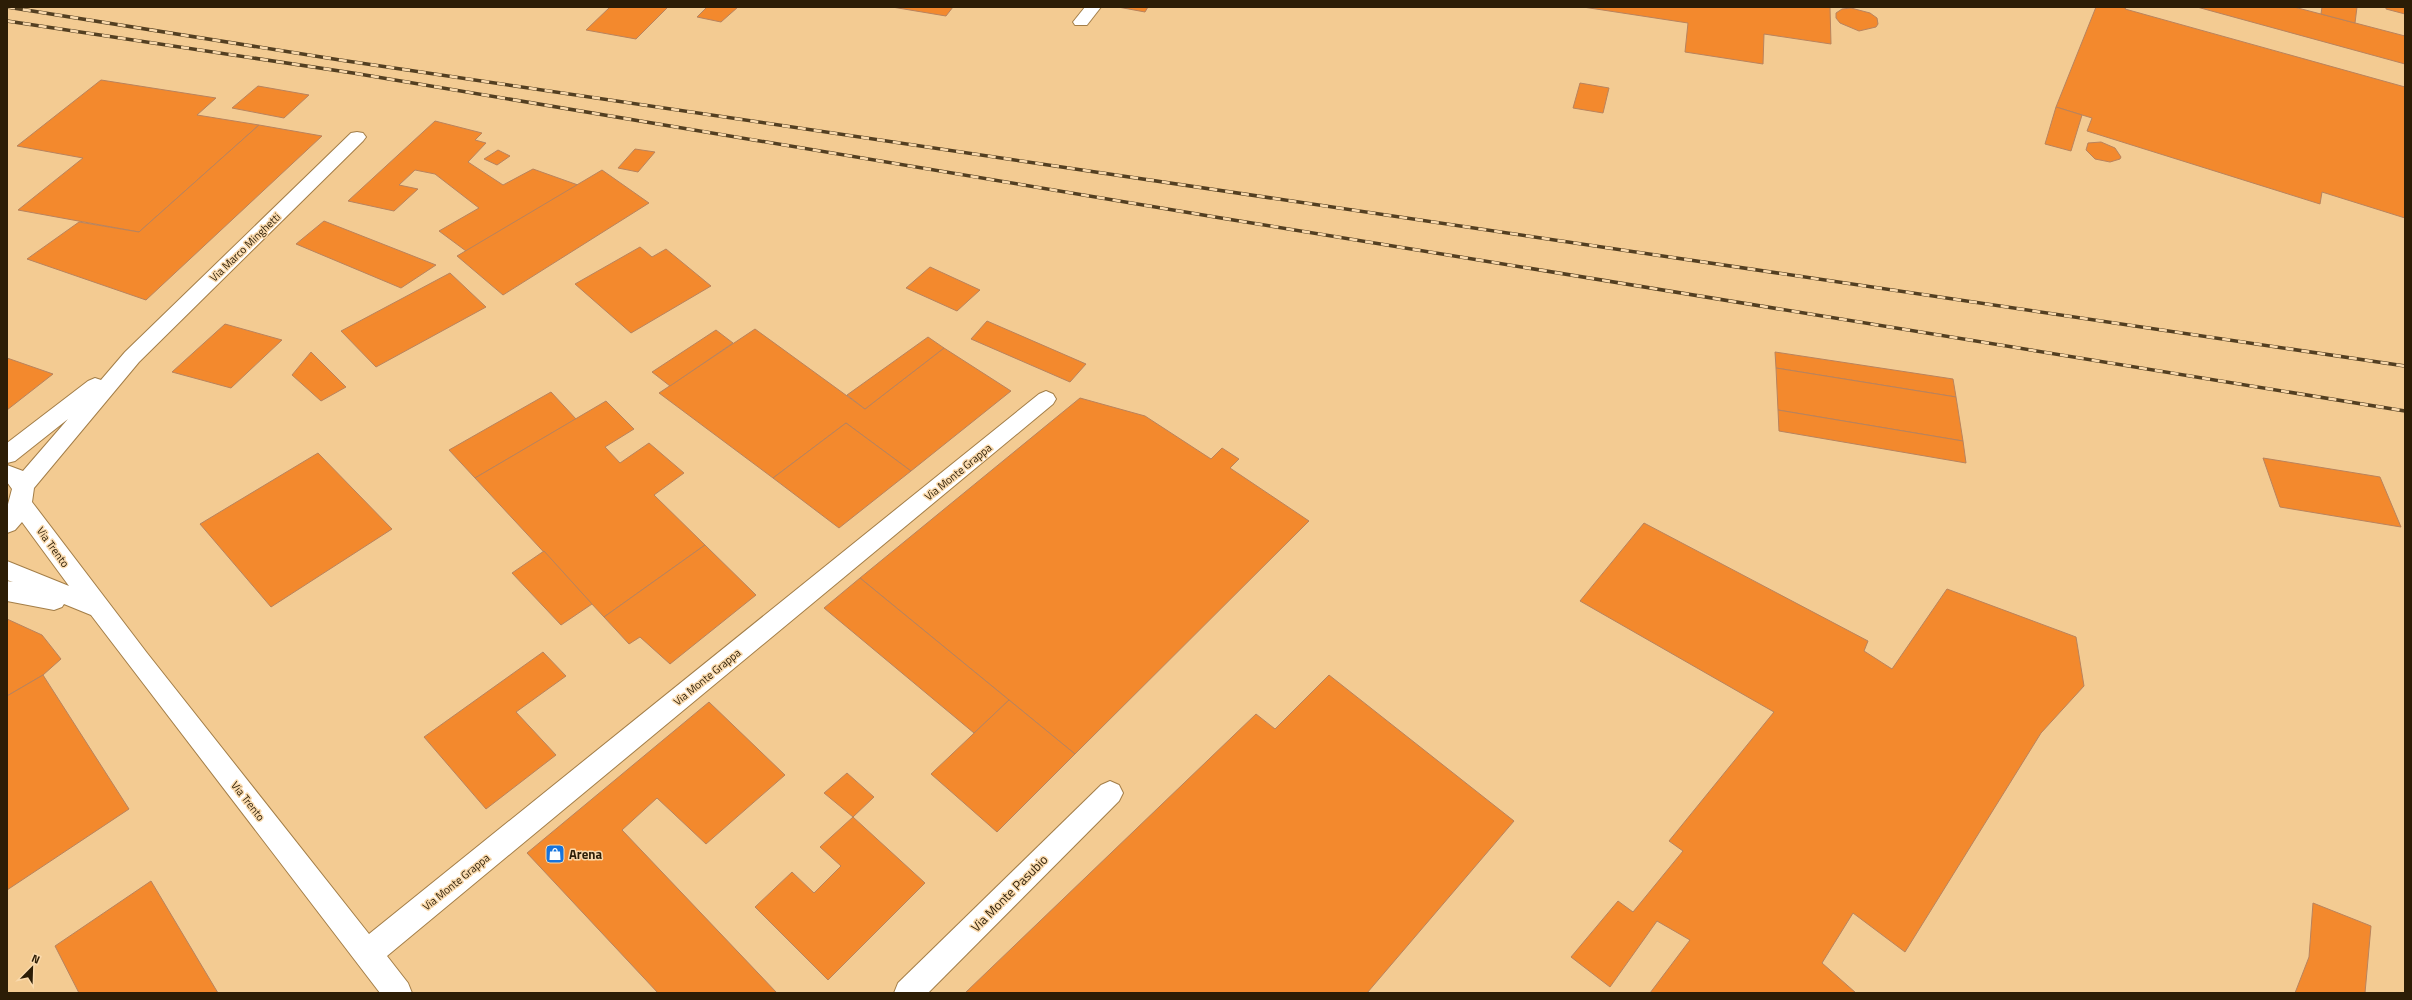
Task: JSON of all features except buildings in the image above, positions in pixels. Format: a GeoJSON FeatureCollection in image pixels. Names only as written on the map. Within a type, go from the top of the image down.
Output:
{"type":"FeatureCollection","features":[{"type":"Feature","properties":{"kind":"street"},"geometry":{"type":"LineString","coordinates":[[1081,22],[1093,7]]}},
{"type":"Feature","properties":{"kind":"street","name":"Via Marco Minghetti"},"geometry":{"type":"LineString","coordinates":[[17,488],[132,356],[357,136]]}},
{"type":"Feature","properties":{"kind":"street","name":"Via Marco Minghetti"},"geometry":{"type":"LineString","coordinates":[[7,455],[132,356]]}},
{"type":"Feature","properties":{"kind":"street","name":"Via Monte Grappa"},"geometry":{"type":"LineString","coordinates":[[367,954],[1046,399]]}},
{"type":"Feature","properties":{"kind":"street"},"geometry":{"type":"LineString","coordinates":[[7,524],[17,488]]}},
{"type":"Feature","properties":{"kind":"street","name":"Via Trento"},"geometry":{"type":"LineString","coordinates":[[17,488],[98,608],[398,993]]}},
{"type":"Feature","properties":{"kind":"street","name":"Via Trento"},"geometry":{"type":"LineString","coordinates":[[7,570],[98,608]]}},
{"type":"Feature","properties":{"kind":"street"},"geometry":{"type":"LineString","coordinates":[[7,591],[98,608]]}},
{"type":"Feature","properties":{"kind":"street","name":"Via Monte Pasubio"},"geometry":{"type":"LineString","coordinates":[[908,993],[1110,792]]}},
{"type":"Feature","properties":{"kind":"railway"},"geometry":{"type":"LineString","coordinates":[[7,7],[340,60],[2405,366]]}},
{"type":"Feature","properties":{"kind":"railway"},"geometry":{"type":"LineString","coordinates":[[7,21],[353,73],[1221,218],[2405,411]]}},
{"type":"Feature","properties":{"kind":"place","name":"Arena"},"geometry":{"type":"Point","coordinates":[555,854]}}]}
